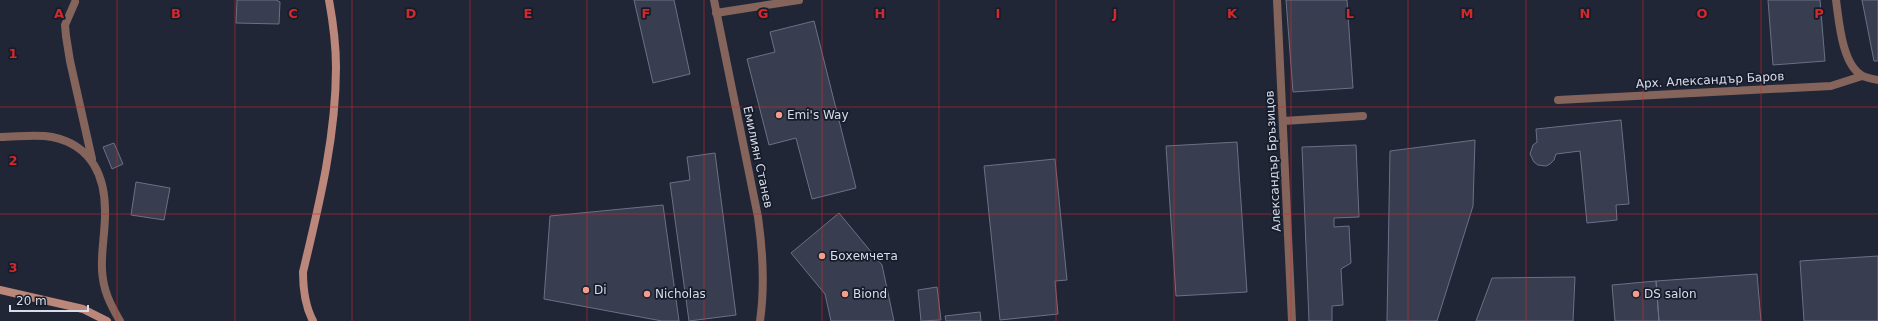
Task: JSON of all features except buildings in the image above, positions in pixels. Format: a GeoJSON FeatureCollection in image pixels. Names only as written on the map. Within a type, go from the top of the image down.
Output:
{"type":"FeatureCollection","features":[{"type":"Feature","properties":{"kind":"main road"},"geometry":{"type":"LineString","coordinates":[[313,321],[307,306],[303,272],[330,144],[334,104],[336,66],[334,32],[329,0]]}},
{"type":"Feature","properties":{"kind":"main road"},"geometry":{"type":"LineString","coordinates":[[0,290],[83,309],[107,321]]}},
{"type":"Feature","properties":{"kind":"street","name":"Емилиян Станев"},"geometry":{"type":"LineString","coordinates":[[714,0],[758,217],[762,247],[763,278],[760,321]]}},
{"type":"Feature","properties":{"kind":"street"},"geometry":{"type":"LineString","coordinates":[[716,13],[799,0]]}},
{"type":"Feature","properties":{"kind":"street","name":"Александър Бръзицов"},"geometry":{"type":"LineString","coordinates":[[1277,0],[1292,321]]}},
{"type":"Feature","properties":{"kind":"street"},"geometry":{"type":"LineString","coordinates":[[1836,0],[1844,51],[1849,62],[1862,76],[1878,80]]}},
{"type":"Feature","properties":{"kind":"street"},"geometry":{"type":"LineString","coordinates":[[75,2],[66,25],[66,36],[70,61],[93,162]]}},
{"type":"Feature","properties":{"kind":"street","name":"Арх. Александър Баров"},"geometry":{"type":"LineString","coordinates":[[1558,100],[1831,86],[1862,76]]}},
{"type":"Feature","properties":{"kind":"street"},"geometry":{"type":"LineString","coordinates":[[1283,121],[1363,116]]}},
{"type":"Feature","properties":{"kind":"street"},"geometry":{"type":"LineString","coordinates":[[0,137],[51,137],[66,141],[82,150],[93,162],[99,173],[105,199],[102,270],[105,294],[120,321]]}},
{"type":"Feature","properties":{"kind":"place","name":"Emi's Way"},"geometry":{"type":"Point","coordinates":[779,115]}},
{"type":"Feature","properties":{"kind":"place","name":"Бохемчета"},"geometry":{"type":"Point","coordinates":[822,256]}},
{"type":"Feature","properties":{"kind":"place","name":"Di"},"geometry":{"type":"Point","coordinates":[586,290]}},
{"type":"Feature","properties":{"kind":"place","name":"Nicholas"},"geometry":{"type":"Point","coordinates":[647,294]}},
{"type":"Feature","properties":{"kind":"place","name":"Biond"},"geometry":{"type":"Point","coordinates":[845,294]}},
{"type":"Feature","properties":{"kind":"place","name":"DS salon"},"geometry":{"type":"Point","coordinates":[1636,294]}}]}
